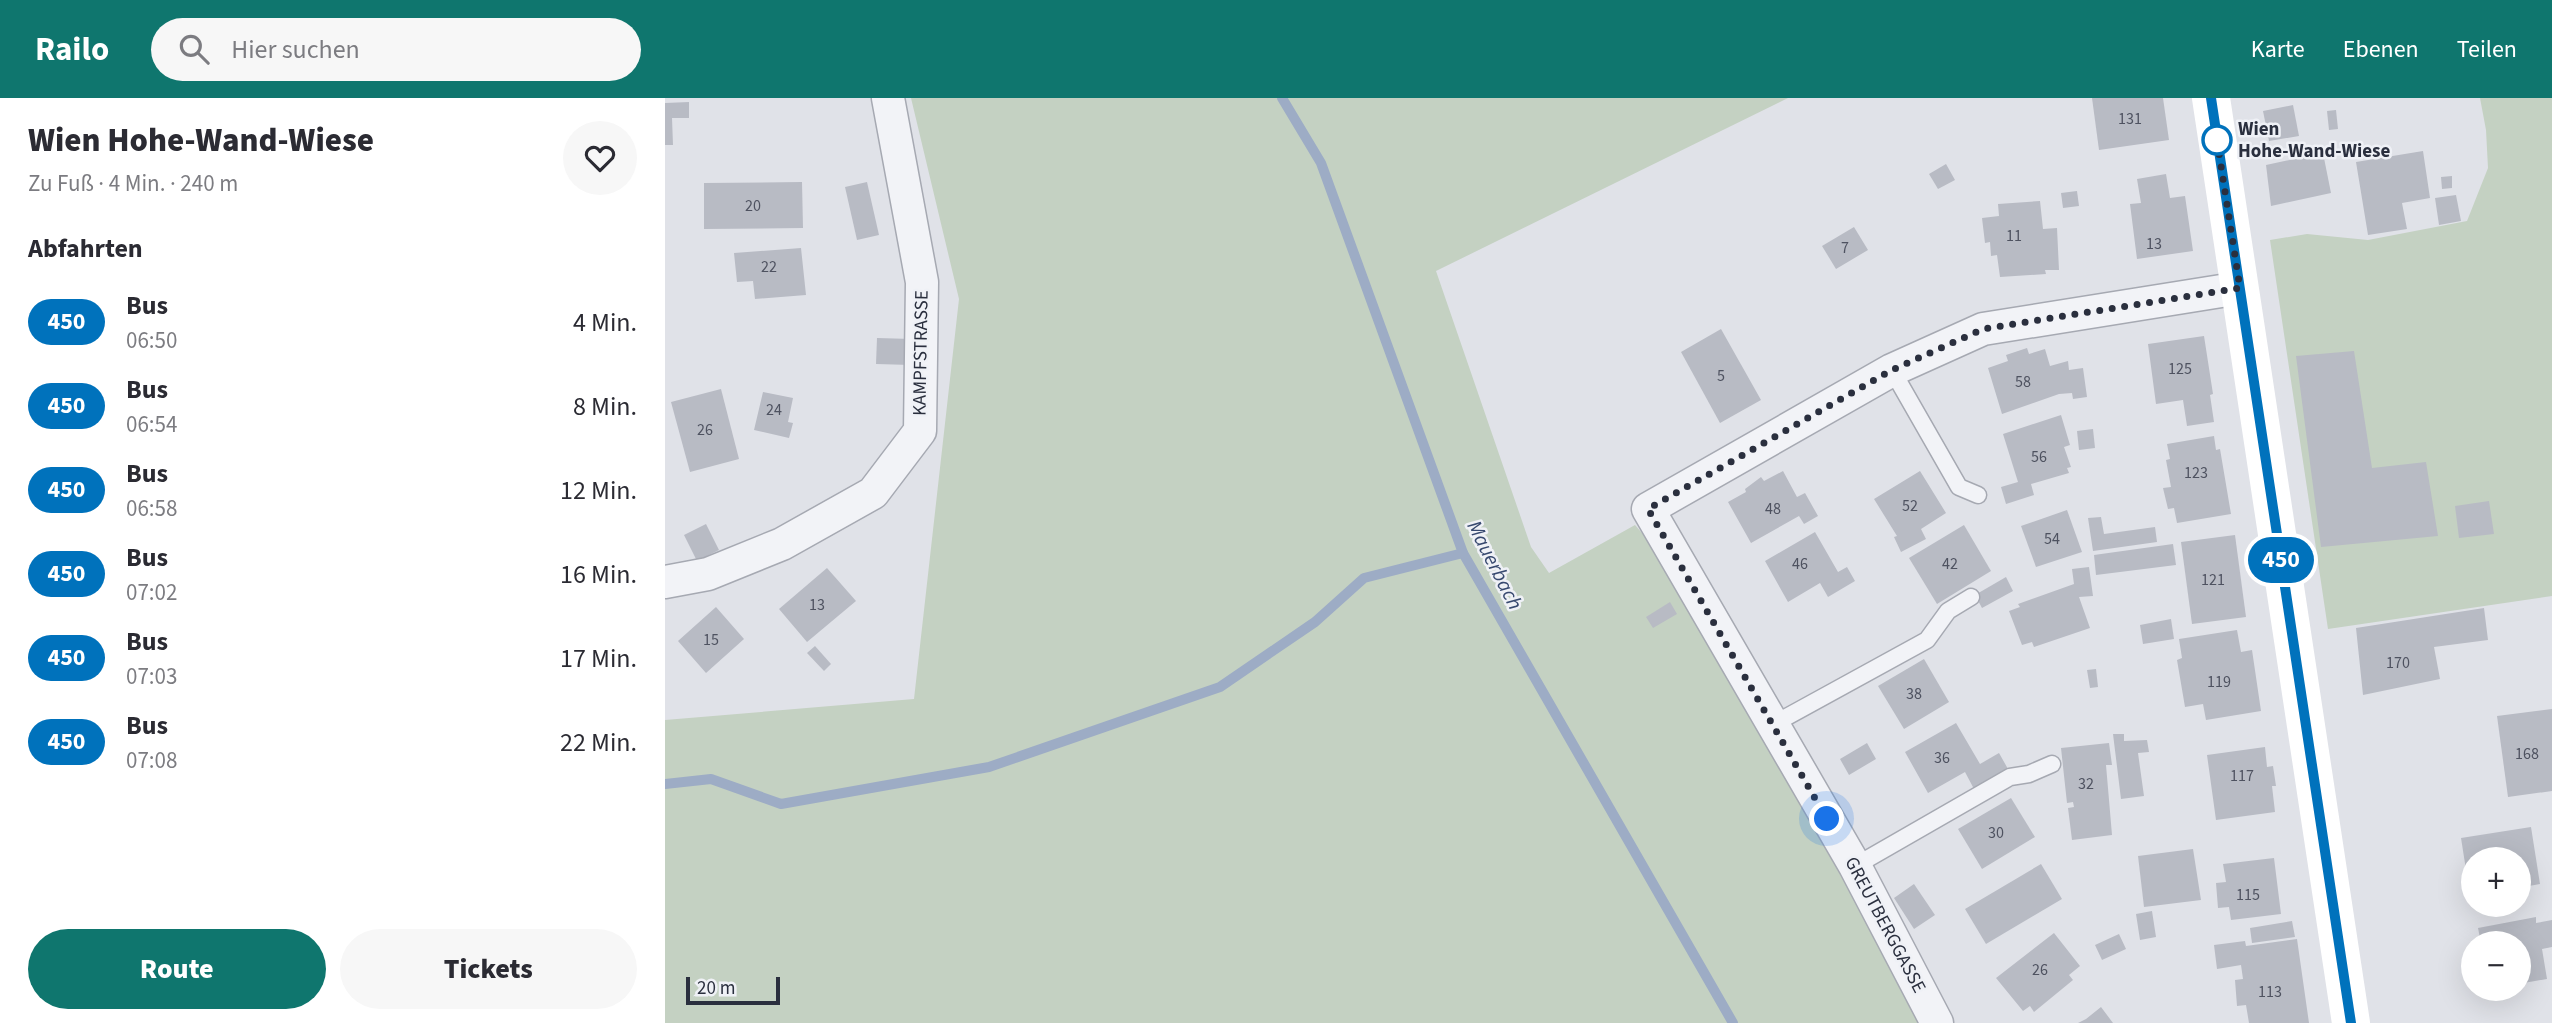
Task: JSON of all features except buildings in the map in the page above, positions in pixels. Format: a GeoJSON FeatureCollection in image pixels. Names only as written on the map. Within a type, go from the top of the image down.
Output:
{"type":"FeatureCollection","features":[{"type":"Feature","properties":{"kind":"main road"},"geometry":{"type":"LineString","coordinates":[[2211,98],[2351,1023]]}},
{"type":"Feature","properties":{"kind":"street","name":"KAMPFSTRASSE"},"geometry":{"type":"LineString","coordinates":[[665,582],[708,574],[782,544],[873,493],[920,431],[922,282],[888,98]]}},
{"type":"Feature","properties":{"kind":"street","name":"GREUTBERGGASSE"},"geometry":{"type":"LineString","coordinates":[[1937,1023],[1855,866],[1648,509],[1892,370],[1983,329],[2240,288]]}},
{"type":"Feature","properties":{"kind":"lane"},"geometry":{"type":"LineString","coordinates":[[1892,370],[1959,486],[1978,495]]}},
{"type":"Feature","properties":{"kind":"lane"},"geometry":{"type":"LineString","coordinates":[[1772,724],[1927,640],[1948,611],[1971,597]]}},
{"type":"Feature","properties":{"kind":"lane"},"geometry":{"type":"LineString","coordinates":[[1855,866],[2010,777],[2029,774],[2052,764]]}},
{"type":"Feature","properties":{"kind":"green space"},"geometry":{"type":"Polygon","coordinates":[[[911,98],[1788,98],[1436,271],[1531,547],[1549,573],[1635,525],[1656,549],[1925,1023],[665,1023],[665,720],[914,699],[959,299],[911,98]]]}},
{"type":"Feature","properties":{"kind":"green space"},"geometry":{"type":"Polygon","coordinates":[[[2480,98],[2552,98],[2552,596],[2328,629],[2270,240],[2307,234],[2368,240],[2467,221],[2488,168],[2486,130],[2480,98]]]}},
{"type":"Feature","properties":{"kind":"waterway","name":"Mauerbach"},"geometry":{"type":"LineString","coordinates":[[1282,98],[1321,163],[1463,553],[1733,1023]]}},
{"type":"Feature","properties":{"kind":"waterway"},"geometry":{"type":"LineString","coordinates":[[665,784],[711,779],[781,804],[989,767],[1220,687],[1315,622],[1364,578],[1463,553]]}},
{"type":"Feature","properties":{"kind":"bus line","name":"450"},"geometry":{"type":"LineString","coordinates":[[2211,98],[2351,1023]]}},
{"type":"Feature","properties":{"kind":"place","name":"Wien Hohe-Wand-Wiese"},"geometry":{"type":"Point","coordinates":[2217,140]}},
{"type":"Feature","properties":{"kind":"route"},"geometry":{"type":"LineString","coordinates":[[1827,819],[1648,509],[1892,370],[1983,329],[2240,288],[2217,140]]}}]}
